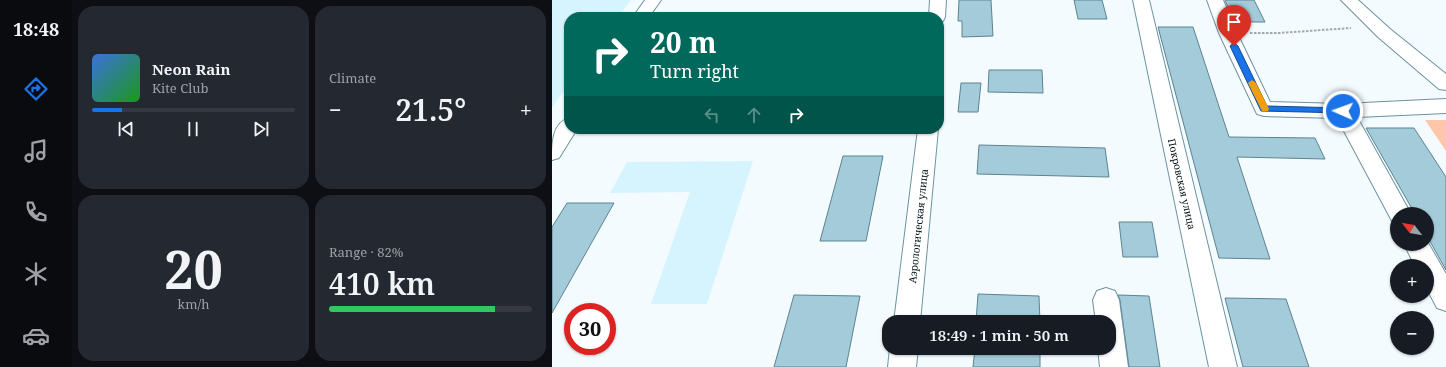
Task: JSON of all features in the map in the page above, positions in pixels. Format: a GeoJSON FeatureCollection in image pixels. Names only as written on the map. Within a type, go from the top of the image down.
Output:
{"type":"FeatureCollection","features":[{"type":"Feature","properties":{"kind":"street"},"geometry":{"type":"LineString","coordinates":[[645,12],[653,0]]}},
{"type":"Feature","properties":{"kind":"street"},"geometry":{"type":"LineString","coordinates":[[937,12],[938,0]]}},
{"type":"Feature","properties":{"kind":"street","name":"Покровская улица"},"geometry":{"type":"LineString","coordinates":[[1141,0],[1224,367]]}},
{"type":"Feature","properties":{"kind":"street"},"geometry":{"type":"LineString","coordinates":[[1215,0],[1228,33],[1264,108],[1343,111],[1446,106]]}},
{"type":"Feature","properties":{"kind":"street"},"geometry":{"type":"LineString","coordinates":[[1349,0],[1375,27],[1446,84]]}},
{"type":"Feature","properties":{"kind":"street"},"geometry":{"type":"LineString","coordinates":[[1343,111],[1396,207]]}},
{"type":"Feature","properties":{"kind":"street"},"geometry":{"type":"LineString","coordinates":[[552,122],[564,122]]}},
{"type":"Feature","properties":{"kind":"street"},"geometry":{"type":"LineString","coordinates":[[552,152],[564,133]]}},
{"type":"Feature","properties":{"kind":"street","name":"Аэрологическая улица"},"geometry":{"type":"LineString","coordinates":[[908,315],[927,134]]}},
{"type":"Feature","properties":{"kind":"street"},"geometry":{"type":"LineString","coordinates":[[1420,251],[1446,299]]}},
{"type":"Feature","properties":{"kind":"street"},"geometry":{"type":"LineString","coordinates":[[902,367],[903,355]]}},
{"type":"Feature","properties":{"kind":"street"},"geometry":{"type":"LineString","coordinates":[[1113,355],[1114,367]]}},
{"type":"Feature","properties":{"kind":"path"},"geometry":{"type":"LineString","coordinates":[[1228,33],[1279,33],[1375,27]]}},
{"type":"Feature","properties":{"kind":"shaded area"},"geometry":{"type":"Polygon","coordinates":[[[552,0],[631,0],[622,12],[564,12],[564,91],[552,107],[552,0]]]}},
{"type":"Feature","properties":{"kind":"shaded area"},"geometry":{"type":"Polygon","coordinates":[[[1425,120],[1446,120],[1446,151],[1425,120]]]}},
{"type":"Feature","properties":{"kind":"shaded area"},"geometry":{"type":"Polygon","coordinates":[[[753,161],[707,304],[651,304],[690,192],[610,193],[627,162],[753,161]]]}},
{"type":"Feature","properties":{"kind":"building"},"geometry":{"type":"Polygon","coordinates":[[[959,0],[991,0],[993,36],[962,37],[962,21],[958,21],[959,0]]]}},
{"type":"Feature","properties":{"kind":"building"},"geometry":{"type":"Polygon","coordinates":[[[1074,0],[1102,0],[1107,19],[1078,19],[1074,0]]]}},
{"type":"Feature","properties":{"kind":"building"},"geometry":{"type":"Polygon","coordinates":[[[1225,0],[1254,0],[1265,22],[1234,22],[1225,0]]]}},
{"type":"Feature","properties":{"kind":"building"},"geometry":{"type":"Polygon","coordinates":[[[1158,27],[1193,27],[1229,137],[1315,138],[1325,159],[1237,157],[1270,259],[1219,258],[1158,27]]]}},
{"type":"Feature","properties":{"kind":"building"},"geometry":{"type":"Polygon","coordinates":[[[989,70],[1042,70],[1043,93],[988,92],[989,70]]]}},
{"type":"Feature","properties":{"kind":"building"},"geometry":{"type":"Polygon","coordinates":[[[961,83],[981,83],[978,112],[958,112],[961,83]]]}},
{"type":"Feature","properties":{"kind":"building"},"geometry":{"type":"Polygon","coordinates":[[[1366,128],[1414,128],[1446,177],[1446,270],[1434,249],[1434,207],[1411,207],[1366,128]]]}},
{"type":"Feature","properties":{"kind":"building"},"geometry":{"type":"Polygon","coordinates":[[[979,145],[1105,148],[1109,177],[977,174],[979,145]]]}},
{"type":"Feature","properties":{"kind":"building"},"geometry":{"type":"Polygon","coordinates":[[[843,156],[883,156],[866,241],[820,241],[843,156]]]}},
{"type":"Feature","properties":{"kind":"building"},"geometry":{"type":"Polygon","coordinates":[[[567,203],[614,203],[552,313],[552,227],[567,203]]]}},
{"type":"Feature","properties":{"kind":"building"},"geometry":{"type":"Polygon","coordinates":[[[1119,222],[1152,222],[1158,257],[1123,257],[1119,222]]]}},
{"type":"Feature","properties":{"kind":"building"},"geometry":{"type":"Polygon","coordinates":[[[978,294],[1039,296],[1040,315],[976,315],[978,294]]]}},
{"type":"Feature","properties":{"kind":"building"},"geometry":{"type":"Polygon","coordinates":[[[794,295],[860,296],[846,367],[774,367],[794,295]]]}},
{"type":"Feature","properties":{"kind":"building"},"geometry":{"type":"Polygon","coordinates":[[[1118,295],[1149,296],[1160,367],[1129,367],[1120,300],[1118,295]]]}},
{"type":"Feature","properties":{"kind":"building"},"geometry":{"type":"Polygon","coordinates":[[[1225,298],[1286,299],[1309,367],[1243,367],[1225,298]]]}},
{"type":"Feature","properties":{"kind":"building"},"geometry":{"type":"Polygon","coordinates":[[[974,355],[1040,355],[1040,367],[973,367],[974,355]]]}},
{"type":"Feature","properties":{"kind":"slow traffic"},"geometry":{"type":"LineString","coordinates":[[1252,83],[1265,109]]}},
{"type":"Feature","properties":{"kind":"route"},"geometry":{"type":"LineString","coordinates":[[1234,46],[1264,108],[1343,111]]}}]}
